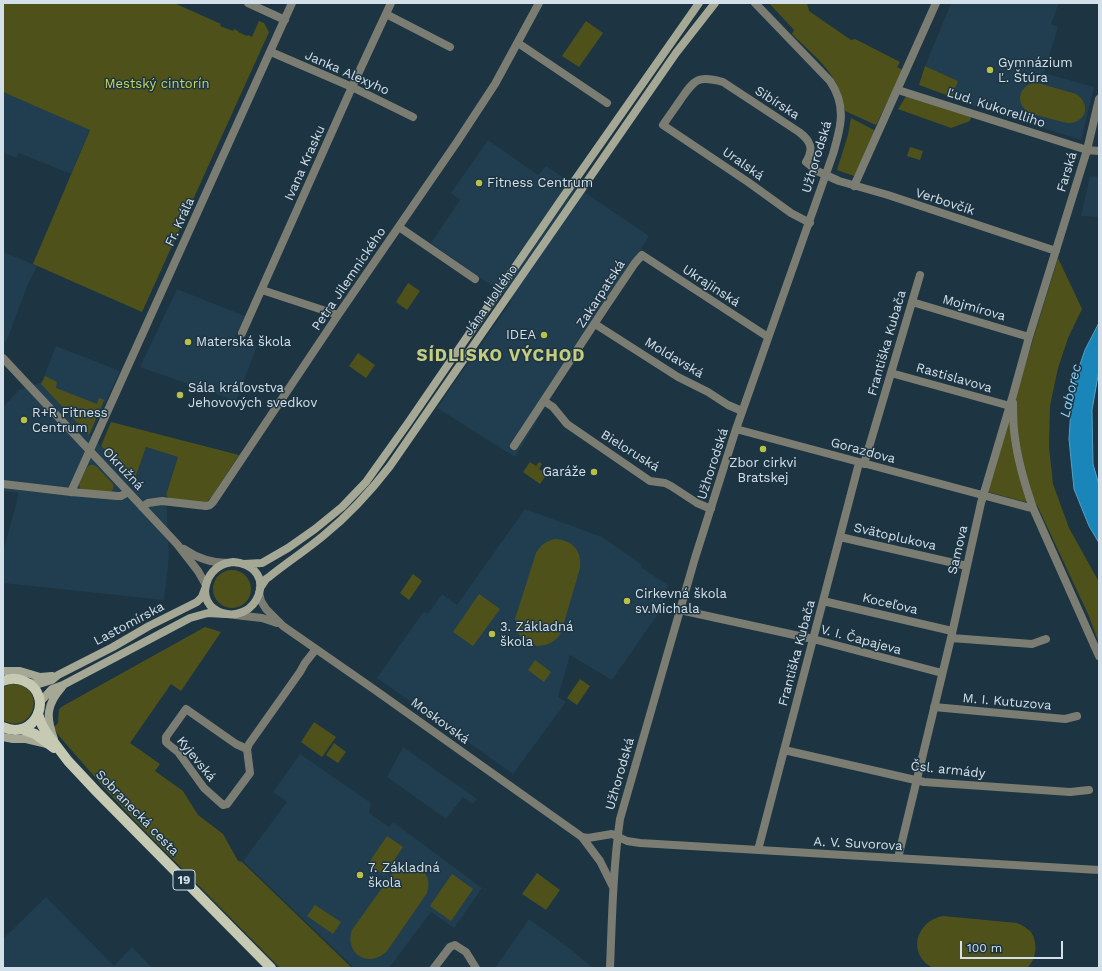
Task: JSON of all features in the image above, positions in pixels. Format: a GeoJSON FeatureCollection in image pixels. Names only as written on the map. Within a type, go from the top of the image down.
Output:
{"type":"FeatureCollection","features":[{"type":"Feature","properties":{"kind":"main road"},"geometry":{"type":"LineString","coordinates":[[4,678],[18,679],[29,683],[36,691],[40,702],[38,714],[31,724],[21,729]]}},
{"type":"Feature","properties":{"kind":"main road","name":"19"},"geometry":{"type":"LineString","coordinates":[[38,714],[52,744]]}},
{"type":"Feature","properties":{"kind":"main road","name":"19"},"geometry":{"type":"LineString","coordinates":[[3,728],[10,730],[21,729],[35,734],[52,744]]}},
{"type":"Feature","properties":{"kind":"main road","name":"Sobranecká cesta"},"geometry":{"type":"LineString","coordinates":[[52,744],[97,792],[271,968]]}},
{"type":"Feature","properties":{"kind":"street"},"geometry":{"type":"LineString","coordinates":[[248,3],[285,20]]}},
{"type":"Feature","properties":{"kind":"street","name":"Fr. Kráľa"},"geometry":{"type":"LineString","coordinates":[[70,492],[292,3]]}},
{"type":"Feature","properties":{"kind":"street","name":"Ivana Krasku"},"geometry":{"type":"LineString","coordinates":[[242,333],[391,3]]}},
{"type":"Feature","properties":{"kind":"street","name":"Petra Jilemnického"},"geometry":{"type":"LineString","coordinates":[[142,507],[148,503],[162,501],[206,506],[213,502],[338,315],[496,84],[539,3]]}},
{"type":"Feature","properties":{"kind":"street","name":"Jána Hollého"},"geometry":{"type":"LineString","coordinates":[[244,564],[262,563],[276,556],[315,529],[342,507],[366,482],[699,3]]}},
{"type":"Feature","properties":{"kind":"street","name":"Jána Hollého"},"geometry":{"type":"LineString","coordinates":[[260,590],[269,576],[322,537],[349,514],[373,488],[423,419],[676,53],[715,3]]}},
{"type":"Feature","properties":{"kind":"street","name":"Užhorodská"},"geometry":{"type":"LineString","coordinates":[[610,968],[613,888],[617,836],[620,819],[680,610],[711,509],[742,411],[826,175],[837,141],[842,112],[836,89],[830,80],[755,3]]}},
{"type":"Feature","properties":{"kind":"street"},"geometry":{"type":"LineString","coordinates":[[854,186],[936,3]]}},
{"type":"Feature","properties":{"kind":"street"},"geometry":{"type":"LineString","coordinates":[[386,14],[450,47]]}},
{"type":"Feature","properties":{"kind":"street"},"geometry":{"type":"LineString","coordinates":[[518,43],[607,103]]}},
{"type":"Feature","properties":{"kind":"street"},"geometry":{"type":"LineString","coordinates":[[668,47],[676,53]]}},
{"type":"Feature","properties":{"kind":"street","name":"Janka Alexyho"},"geometry":{"type":"LineString","coordinates":[[271,52],[352,87],[413,117]]}},
{"type":"Feature","properties":{"kind":"street","name":"Sibírska"},"geometry":{"type":"LineString","coordinates":[[663,125],[693,83],[703,79],[723,82],[805,137],[809,143],[810,149],[810,155],[806,162]]}},
{"type":"Feature","properties":{"kind":"street","name":"Ľud. Kukorelliho"},"geometry":{"type":"LineString","coordinates":[[898,90],[1087,150],[1099,151]]}},
{"type":"Feature","properties":{"kind":"street","name":"Farská"},"geometry":{"type":"LineString","coordinates":[[1056,251],[1087,150],[1099,99]]}},
{"type":"Feature","properties":{"kind":"street","name":"Uralská"},"geometry":{"type":"LineString","coordinates":[[663,125],[791,213],[810,223]]}},
{"type":"Feature","properties":{"kind":"street","name":"Verbovčík"},"geometry":{"type":"LineString","coordinates":[[806,162],[817,171],[839,181],[888,195],[1056,251]]}},
{"type":"Feature","properties":{"kind":"street"},"geometry":{"type":"LineString","coordinates":[[569,189],[578,195]]}},
{"type":"Feature","properties":{"kind":"street"},"geometry":{"type":"LineString","coordinates":[[399,227],[475,278]]}},
{"type":"Feature","properties":{"kind":"street","name":"Samova"},"geometry":{"type":"LineString","coordinates":[[898,858],[903,844],[916,780],[952,634],[983,495],[1029,337],[1056,251]]}},
{"type":"Feature","properties":{"kind":"street","name":"Ukrajinská"},"geometry":{"type":"LineString","coordinates":[[642,255],[768,337]]}},
{"type":"Feature","properties":{"kind":"street","name":"Zakarpatská"},"geometry":{"type":"LineString","coordinates":[[514,446],[642,255]]}},
{"type":"Feature","properties":{"kind":"street","name":"Františka Kubača"},"geometry":{"type":"LineString","coordinates":[[758,850],[840,537],[920,275]]}},
{"type":"Feature","properties":{"kind":"street"},"geometry":{"type":"LineString","coordinates":[[262,290],[338,315]]}},
{"type":"Feature","properties":{"kind":"street","name":"Mojmírova"},"geometry":{"type":"LineString","coordinates":[[912,302],[1029,337]]}},
{"type":"Feature","properties":{"kind":"street","name":"Moldavská"},"geometry":{"type":"LineString","coordinates":[[596,324],[678,377],[708,392],[728,405],[742,411]]}},
{"type":"Feature","properties":{"kind":"street","name":"Okružná"},"geometry":{"type":"LineString","coordinates":[[3,358],[177,544]]}},
{"type":"Feature","properties":{"kind":"street","name":"Rastislavova"},"geometry":{"type":"LineString","coordinates":[[891,373],[1010,406]]}},
{"type":"Feature","properties":{"kind":"street"},"geometry":{"type":"LineString","coordinates":[[1013,395],[1014,438],[1026,487],[1099,656]]}},
{"type":"Feature","properties":{"kind":"street","name":"Bieloruská"},"geometry":{"type":"LineString","coordinates":[[544,401],[553,407],[567,424],[650,481],[665,483],[697,503],[711,509]]}},
{"type":"Feature","properties":{"kind":"street"},"geometry":{"type":"LineString","coordinates":[[414,414],[423,419]]}},
{"type":"Feature","properties":{"kind":"street","name":"Gorazdova"},"geometry":{"type":"LineString","coordinates":[[736,430],[1034,508]]}},
{"type":"Feature","properties":{"kind":"street"},"geometry":{"type":"LineString","coordinates":[[3,484],[117,496],[121,496],[128,492]]}},
{"type":"Feature","properties":{"kind":"street"},"geometry":{"type":"LineString","coordinates":[[342,507],[349,514]]}},
{"type":"Feature","properties":{"kind":"street","name":"Svätoplukova"},"geometry":{"type":"LineString","coordinates":[[840,537],[967,566]]}},
{"type":"Feature","properties":{"kind":"street"},"geometry":{"type":"LineString","coordinates":[[177,544],[200,558],[213,562],[244,564],[250,567],[257,575],[260,583],[263,605],[283,626]]}},
{"type":"Feature","properties":{"kind":"street"},"geometry":{"type":"LineString","coordinates":[[177,544],[198,571],[206,587]]}},
{"type":"Feature","properties":{"kind":"street"},"geometry":{"type":"LineString","coordinates":[[225,614],[215,610],[209,604],[206,598],[206,587],[210,576],[214,571],[223,564],[228,563]]}},
{"type":"Feature","properties":{"kind":"street","name":"Lastomírska"},"geometry":{"type":"LineString","coordinates":[[29,683],[39,684],[47,682],[149,626],[197,602],[202,597],[206,587]]}},
{"type":"Feature","properties":{"kind":"street"},"geometry":{"type":"LineString","coordinates":[[235,615],[244,612],[254,603],[260,590]]}},
{"type":"Feature","properties":{"kind":"street","name":"Koceľova"},"geometry":{"type":"LineString","coordinates":[[823,601],[952,634],[1032,644],[1046,639]]}},
{"type":"Feature","properties":{"kind":"street","name":"V. I. Čapajeva"},"geometry":{"type":"LineString","coordinates":[[680,610],[813,639],[942,673]]}},
{"type":"Feature","properties":{"kind":"street"},"geometry":{"type":"LineString","coordinates":[[40,702],[52,689],[63,685],[190,618],[208,613],[225,614],[262,618],[283,626]]}},
{"type":"Feature","properties":{"kind":"street","name":"Moskovská"},"geometry":{"type":"LineString","coordinates":[[283,626],[582,837],[600,861],[613,888]]}},
{"type":"Feature","properties":{"kind":"street"},"geometry":{"type":"LineString","coordinates":[[113,647],[118,656]]}},
{"type":"Feature","properties":{"kind":"street"},"geometry":{"type":"LineString","coordinates":[[246,750],[248,744],[316,649]]}},
{"type":"Feature","properties":{"kind":"street"},"geometry":{"type":"LineString","coordinates":[[4,678],[20,671],[45,678],[58,675]]}},
{"type":"Feature","properties":{"kind":"street"},"geometry":{"type":"LineString","coordinates":[[3,737],[26,739],[52,744],[48,712],[55,694],[63,685]]}},
{"type":"Feature","properties":{"kind":"street","name":"M. I. Kutuzova"},"geometry":{"type":"LineString","coordinates":[[934,707],[1065,719],[1078,716]]}},
{"type":"Feature","properties":{"kind":"street","name":"Kyjevská"},"geometry":{"type":"LineString","coordinates":[[186,709],[246,750],[250,773],[227,804],[223,805],[204,788],[178,752],[166,742],[166,737],[186,709]]}},
{"type":"Feature","properties":{"kind":"street","name":"Čsl. armády"},"geometry":{"type":"LineString","coordinates":[[784,750],[932,783],[1070,792],[1089,790]]}},
{"type":"Feature","properties":{"kind":"street"},"geometry":{"type":"LineString","coordinates":[[582,837],[588,838],[612,834],[617,836]]}},
{"type":"Feature","properties":{"kind":"street","name":"A. V. Suvorova"},"geometry":{"type":"LineString","coordinates":[[617,836],[627,841],[640,843],[1099,870]]}},
{"type":"Feature","properties":{"kind":"street"},"geometry":{"type":"LineString","coordinates":[[434,968],[450,947],[455,946],[466,952],[476,968]]}},
{"type":"Feature","properties":{"kind":"shaded area","name":"Gymnázium Ľ. Štúra"},"geometry":{"type":"Polygon","coordinates":[[[951,3],[1059,3],[1051,24],[1058,27],[1044,73],[1094,87],[1081,140],[964,103],[952,97],[958,81],[925,66],[951,3]]]}},
{"type":"Feature","properties":{"kind":"shaded area"},"geometry":{"type":"Polygon","coordinates":[[[3,92],[90,129],[71,174],[19,153],[17,158],[3,153],[3,92]]]}},
{"type":"Feature","properties":{"kind":"shaded area"},"geometry":{"type":"Polygon","coordinates":[[[488,140],[538,175],[546,166],[649,236],[515,457],[437,408],[512,300],[431,243],[460,200],[451,193],[488,140]]]}},
{"type":"Feature","properties":{"kind":"shaded area"},"geometry":{"type":"Polygon","coordinates":[[[1090,176],[1099,177],[1099,217],[1081,216],[1090,176]]]}},
{"type":"Feature","properties":{"kind":"shaded area"},"geometry":{"type":"Polygon","coordinates":[[[3,252],[37,266],[28,284],[6,342],[3,339],[3,252]]]}},
{"type":"Feature","properties":{"kind":"shaded area"},"geometry":{"type":"Polygon","coordinates":[[[177,289],[245,316],[235,337],[257,346],[236,401],[140,367],[177,289]]]}},
{"type":"Feature","properties":{"kind":"shaded area"},"geometry":{"type":"Polygon","coordinates":[[[56,346],[120,371],[90,435],[134,481],[146,447],[178,457],[166,495],[169,556],[164,600],[3,583],[3,552],[19,493],[3,491],[3,407],[19,390],[42,382],[56,346]]]}},
{"type":"Feature","properties":{"kind":"shaded area","name":"3. Základná škola"},"geometry":{"type":"Polygon","coordinates":[[[525,509],[602,537],[641,564],[642,568],[668,585],[660,611],[612,680],[570,655],[558,697],[566,702],[513,774],[458,735],[458,732],[446,722],[436,716],[431,716],[427,713],[426,709],[418,703],[413,703],[377,678],[424,611],[428,614],[442,594],[457,605],[525,509]]]}},
{"type":"Feature","properties":{"kind":"shaded area"},"geometry":{"type":"Polygon","coordinates":[[[403,747],[477,799],[473,804],[463,797],[446,819],[387,777],[403,747]]]}},
{"type":"Feature","properties":{"kind":"shaded area","name":"7. Základná škola"},"geometry":{"type":"Polygon","coordinates":[[[300,754],[371,803],[370,814],[389,827],[393,822],[482,888],[454,928],[431,912],[389,968],[354,968],[243,861],[287,802],[273,792],[300,754]]]}},
{"type":"Feature","properties":{"kind":"shaded area"},"geometry":{"type":"Polygon","coordinates":[[[46,897],[114,966],[132,947],[152,968],[3,968],[3,939],[46,897]]]}},
{"type":"Feature","properties":{"kind":"shaded area"},"geometry":{"type":"Polygon","coordinates":[[[529,919],[569,948],[593,968],[495,968],[529,919]]]}},
{"type":"Feature","properties":{"kind":"green space","name":"Mestský cintorín"},"geometry":{"type":"Polygon","coordinates":[[[3,3],[174,3],[221,24],[220,26],[233,31],[234,29],[247,36],[252,37],[259,21],[264,23],[269,32],[142,312],[33,264],[90,130],[3,92],[3,3]]]}},
{"type":"Feature","properties":{"kind":"green space"},"geometry":{"type":"Polygon","coordinates":[[[769,3],[807,3],[809,11],[851,40],[855,39],[900,62],[897,67],[903,70],[876,125],[845,111],[841,93],[832,76],[816,57],[792,34],[794,30],[769,3]]]}},
{"type":"Feature","properties":{"kind":"green space"},"geometry":{"type":"Polygon","coordinates":[[[586,21],[603,33],[579,67],[562,56],[586,21]]]}},
{"type":"Feature","properties":{"kind":"green space"},"geometry":{"type":"Polygon","coordinates":[[[925,66],[958,81],[952,97],[919,85],[925,66]]]}},
{"type":"Feature","properties":{"kind":"green space"},"geometry":{"type":"Polygon","coordinates":[[[1038,83],[1076,94],[1084,103],[1085,113],[1079,120],[1067,123],[1032,114],[1023,107],[1020,98],[1023,89],[1027,85],[1038,83]]]}},
{"type":"Feature","properties":{"kind":"green space"},"geometry":{"type":"Polygon","coordinates":[[[907,95],[971,117],[970,121],[951,128],[898,109],[907,95]]]}},
{"type":"Feature","properties":{"kind":"green space"},"geometry":{"type":"Polygon","coordinates":[[[851,118],[876,131],[854,176],[837,170],[848,135],[851,118]]]}},
{"type":"Feature","properties":{"kind":"green space"},"geometry":{"type":"Polygon","coordinates":[[[910,147],[923,151],[920,160],[907,156],[910,147]]]}},
{"type":"Feature","properties":{"kind":"green space"},"geometry":{"type":"Polygon","coordinates":[[[1058,258],[1082,309],[1068,338],[1058,368],[1050,406],[1049,447],[1053,484],[1069,528],[1099,582],[1099,643],[1088,614],[1037,505],[988,492],[1058,258]]]}},
{"type":"Feature","properties":{"kind":"green space"},"geometry":{"type":"Polygon","coordinates":[[[408,283],[420,291],[407,310],[396,302],[408,283]]]}},
{"type":"Feature","properties":{"kind":"green space"},"geometry":{"type":"Polygon","coordinates":[[[358,353],[375,365],[366,378],[349,366],[358,353]]]}},
{"type":"Feature","properties":{"kind":"green space"},"geometry":{"type":"Polygon","coordinates":[[[45,376],[57,382],[56,388],[97,404],[99,398],[104,400],[89,435],[41,384],[45,376]]]}},
{"type":"Feature","properties":{"kind":"green space"},"geometry":{"type":"Polygon","coordinates":[[[111,422],[239,455],[211,498],[203,504],[170,500],[166,495],[178,457],[146,447],[134,481],[101,446],[111,422]]]}},
{"type":"Feature","properties":{"kind":"green space"},"geometry":{"type":"Polygon","coordinates":[[[530,462],[536,466],[539,462],[542,464],[539,469],[547,474],[540,484],[523,472],[530,462]]]}},
{"type":"Feature","properties":{"kind":"green space"},"geometry":{"type":"Polygon","coordinates":[[[91,465],[97,467],[113,484],[113,489],[110,493],[82,490],[80,488],[79,484],[86,469],[91,465]]]}},
{"type":"Feature","properties":{"kind":"green space"},"geometry":{"type":"Polygon","coordinates":[[[555,539],[566,541],[575,547],[579,556],[580,568],[561,633],[555,640],[547,644],[540,646],[532,645],[520,636],[516,628],[515,619],[536,553],[544,544],[555,539]]]}},
{"type":"Feature","properties":{"kind":"green space"},"geometry":{"type":"Polygon","coordinates":[[[228,570],[236,570],[248,579],[251,589],[248,599],[242,605],[236,608],[228,608],[216,599],[213,593],[213,585],[222,573],[228,570]]]}},
{"type":"Feature","properties":{"kind":"green space"},"geometry":{"type":"Polygon","coordinates":[[[413,574],[422,581],[409,600],[400,593],[413,574]]]}},
{"type":"Feature","properties":{"kind":"green space"},"geometry":{"type":"Polygon","coordinates":[[[479,594],[500,609],[473,646],[453,632],[479,594]]]}},
{"type":"Feature","properties":{"kind":"green space"},"geometry":{"type":"Polygon","coordinates":[[[205,627],[221,632],[181,691],[171,684],[130,743],[160,764],[155,771],[183,791],[198,815],[223,834],[238,861],[242,862],[352,968],[280,968],[137,823],[107,791],[53,728],[58,723],[59,709],[63,706],[205,627]]]}},
{"type":"Feature","properties":{"kind":"green space"},"geometry":{"type":"Polygon","coordinates":[[[535,660],[551,672],[544,682],[528,670],[535,660]]]}},
{"type":"Feature","properties":{"kind":"green space"},"geometry":{"type":"Polygon","coordinates":[[[580,679],[590,686],[577,705],[567,698],[580,679]]]}},
{"type":"Feature","properties":{"kind":"green space"},"geometry":{"type":"Polygon","coordinates":[[[11,684],[23,687],[31,693],[34,701],[33,709],[29,717],[22,722],[13,724],[3,720],[3,687],[11,684]]]}},
{"type":"Feature","properties":{"kind":"green space"},"geometry":{"type":"Polygon","coordinates":[[[314,722],[336,737],[322,757],[301,742],[314,722]]]}},
{"type":"Feature","properties":{"kind":"green space"},"geometry":{"type":"Polygon","coordinates":[[[334,743],[346,752],[338,763],[326,755],[334,743]]]}},
{"type":"Feature","properties":{"kind":"green space"},"geometry":{"type":"Polygon","coordinates":[[[387,836],[403,847],[384,875],[368,864],[387,836]]]}},
{"type":"Feature","properties":{"kind":"green space"},"geometry":{"type":"Polygon","coordinates":[[[404,865],[416,867],[424,872],[428,881],[427,893],[387,951],[373,959],[366,959],[355,952],[352,946],[350,939],[352,930],[394,871],[404,865]]]}},
{"type":"Feature","properties":{"kind":"green space"},"geometry":{"type":"Polygon","coordinates":[[[537,873],[560,890],[546,910],[522,894],[537,873]]]}},
{"type":"Feature","properties":{"kind":"green space"},"geometry":{"type":"Polygon","coordinates":[[[452,874],[473,889],[451,921],[430,906],[452,874]]]}},
{"type":"Feature","properties":{"kind":"green space"},"geometry":{"type":"Polygon","coordinates":[[[315,905],[341,922],[333,934],[307,916],[315,905]]]}},
{"type":"Feature","properties":{"kind":"green space"},"geometry":{"type":"Polygon","coordinates":[[[943,916],[1017,923],[1031,932],[1035,941],[1035,956],[1027,968],[933,968],[925,962],[920,955],[917,947],[918,939],[926,924],[933,919],[943,916]]]}},
{"type":"Feature","properties":{"kind":"water"},"geometry":{"type":"Polygon","coordinates":[[[1099,323],[1099,370],[1092,410],[1093,464],[1099,485],[1099,543],[1089,526],[1074,489],[1069,439],[1071,408],[1076,376],[1085,350],[1099,323]]]}},
{"type":"Feature","properties":{"kind":"place","name":"Gymnázium Ľ. Štúra"},"geometry":{"type":"Point","coordinates":[990,70]}},
{"type":"Feature","properties":{"kind":"place","name":"Fitness Centrum"},"geometry":{"type":"Point","coordinates":[479,183]}},
{"type":"Feature","properties":{"kind":"place","name":"IDEA"},"geometry":{"type":"Point","coordinates":[544,335]}},
{"type":"Feature","properties":{"kind":"place","name":"Materská škola"},"geometry":{"type":"Point","coordinates":[188,342]}},
{"type":"Feature","properties":{"kind":"place","name":"Sála kráľovstva Jehovových svedkov"},"geometry":{"type":"Point","coordinates":[180,395]}},
{"type":"Feature","properties":{"kind":"place","name":"R+R Fitness Centrum"},"geometry":{"type":"Point","coordinates":[24,420]}},
{"type":"Feature","properties":{"kind":"place","name":"Zbor cirkvi Bratskej"},"geometry":{"type":"Point","coordinates":[763,449]}},
{"type":"Feature","properties":{"kind":"place","name":"Garáže"},"geometry":{"type":"Point","coordinates":[594,472]}},
{"type":"Feature","properties":{"kind":"place","name":"Cirkevná škola sv.Michala"},"geometry":{"type":"Point","coordinates":[627,601]}},
{"type":"Feature","properties":{"kind":"place","name":"3. Základná škola"},"geometry":{"type":"Point","coordinates":[492,634]}},
{"type":"Feature","properties":{"kind":"place","name":"7. Základná škola"},"geometry":{"type":"Point","coordinates":[360,875]}},
{"type":"Feature","properties":{"kind":"district","name":"SÍDLISKO VÝCHOD"},"geometry":{"type":"Point","coordinates":[501,356]}},
{"type":"Feature","properties":{"kind":"water label","name":"Laborec"},"geometry":{"type":"Point","coordinates":[1071,391]}}]}
